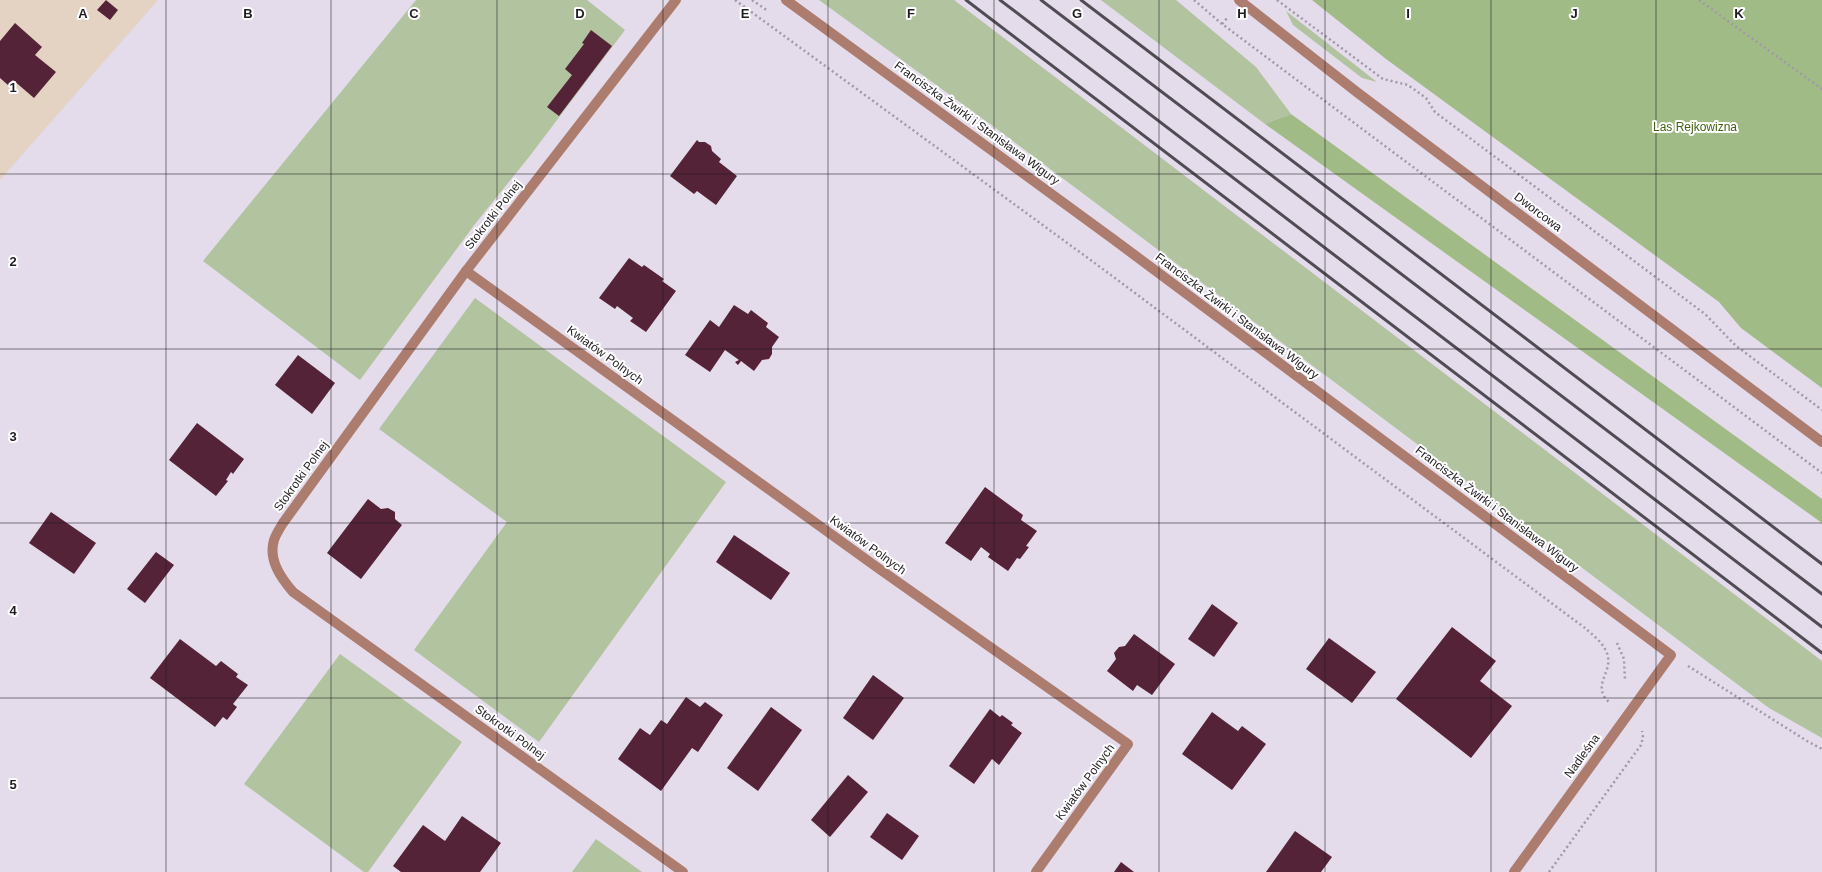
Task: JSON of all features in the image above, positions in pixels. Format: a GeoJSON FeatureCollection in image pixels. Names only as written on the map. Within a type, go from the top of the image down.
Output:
{"type":"FeatureCollection","features":[{"type":"Feature","properties":{"kind":"street","name":"Stokrotki Polnej"},"geometry":{"type":"LineString","coordinates":[[676,0],[466,271],[283,523],[274,540],[273,560],[280,577],[293,592],[683,872]]}},
{"type":"Feature","properties":{"kind":"street","name":"Franciszka Żwirki i Stanisława Wigury"},"geometry":{"type":"LineString","coordinates":[[786,0],[1114,239],[1671,655]]}},
{"type":"Feature","properties":{"kind":"street","name":"Dworcowa"},"geometry":{"type":"LineString","coordinates":[[1239,0],[1358,93],[1822,442]]}},
{"type":"Feature","properties":{"kind":"street","name":"Kwiatów Polnych"},"geometry":{"type":"LineString","coordinates":[[466,271],[871,564],[1128,744],[1036,872]]}},
{"type":"Feature","properties":{"kind":"street","name":"Nadleśna"},"geometry":{"type":"LineString","coordinates":[[1514,872],[1671,655]]}},
{"type":"Feature","properties":{"kind":"path"},"geometry":{"type":"LineString","coordinates":[[735,0],[1096,264],[1584,628],[1599,642],[1608,656],[1608,667],[1602,684],[1602,691],[1605,698],[1611,704]]}},
{"type":"Feature","properties":{"kind":"path"},"geometry":{"type":"LineString","coordinates":[[752,0],[771,13]]}},
{"type":"Feature","properties":{"kind":"path"},"geometry":{"type":"LineString","coordinates":[[1194,0],[1240,38],[1822,473]]}},
{"type":"Feature","properties":{"kind":"path"},"geometry":{"type":"LineString","coordinates":[[1277,0],[1383,79],[1408,85],[1426,98],[1435,112],[1705,314],[1735,345],[1822,410]]}},
{"type":"Feature","properties":{"kind":"path"},"geometry":{"type":"LineString","coordinates":[[1699,0],[1822,89]]}},
{"type":"Feature","properties":{"kind":"path"},"geometry":{"type":"LineString","coordinates":[[1615,640],[1621,648],[1626,669],[1624,685]]}},
{"type":"Feature","properties":{"kind":"path"},"geometry":{"type":"LineString","coordinates":[[1671,655],[1800,737],[1822,749]]}},
{"type":"Feature","properties":{"kind":"path"},"geometry":{"type":"LineString","coordinates":[[1608,709],[1614,700]]}},
{"type":"Feature","properties":{"kind":"path"},"geometry":{"type":"LineString","coordinates":[[1549,872],[1641,745],[1643,737],[1642,731],[1638,725],[1626,716]]}},
{"type":"Feature","properties":{"kind":"shaded area"},"geometry":{"type":"Polygon","coordinates":[[[0,0],[158,0],[0,180],[0,0]]]}},
{"type":"Feature","properties":{"kind":"green space"},"geometry":{"type":"Polygon","coordinates":[[[416,0],[587,0],[625,30],[529,157],[475,224],[360,380],[203,261],[416,0]]]}},
{"type":"Feature","properties":{"kind":"green space"},"geometry":{"type":"Polygon","coordinates":[[[819,0],[954,0],[1822,661],[1822,738],[1769,708],[1001,132],[819,0]]]}},
{"type":"Feature","properties":{"kind":"green space"},"geometry":{"type":"Polygon","coordinates":[[[1101,0],[1176,0],[1256,67],[1291,114],[1265,124],[1101,0]]]}},
{"type":"Feature","properties":{"kind":"green space","name":"Las Rejkowizna"},"geometry":{"type":"Polygon","coordinates":[[[1312,0],[1822,0],[1822,388],[1741,328],[1719,302],[1386,59],[1312,0]]]}},
{"type":"Feature","properties":{"kind":"green space"},"geometry":{"type":"Polygon","coordinates":[[[1286,11],[1377,82],[1362,78],[1293,25],[1286,11]]]}},
{"type":"Feature","properties":{"kind":"green space"},"geometry":{"type":"Polygon","coordinates":[[[1291,114],[1822,499],[1822,523],[1265,124],[1291,114]]]}},
{"type":"Feature","properties":{"kind":"green space"},"geometry":{"type":"Polygon","coordinates":[[[475,298],[726,482],[539,742],[414,650],[507,522],[379,429],[475,298]]]}},
{"type":"Feature","properties":{"kind":"green space"},"geometry":{"type":"Polygon","coordinates":[[[340,654],[462,742],[368,872],[364,872],[244,784],[340,654]]]}},
{"type":"Feature","properties":{"kind":"green space"},"geometry":{"type":"Polygon","coordinates":[[[596,839],[642,872],[572,872],[596,839]]]}},
{"type":"Feature","properties":{"kind":"building"},"geometry":{"type":"Polygon","coordinates":[[[106,0],[118,10],[110,20],[97,10],[106,0]]]}},
{"type":"Feature","properties":{"kind":"building"},"geometry":{"type":"Polygon","coordinates":[[[15,23],[42,47],[35,55],[56,72],[34,98],[13,80],[8,85],[0,78],[0,41],[15,23]]]}},
{"type":"Feature","properties":{"kind":"building"},"geometry":{"type":"Polygon","coordinates":[[[591,30],[612,46],[559,116],[547,107],[572,75],[565,69],[584,44],[582,43],[591,30]]]}},
{"type":"Feature","properties":{"kind":"building"},"geometry":{"type":"Polygon","coordinates":[[[697,140],[699,142],[705,142],[711,146],[712,151],[721,159],[719,162],[737,176],[716,205],[697,191],[694,194],[670,176],[697,140]]]}},
{"type":"Feature","properties":{"kind":"building"},"geometry":{"type":"Polygon","coordinates":[[[629,258],[642,267],[644,265],[664,279],[662,281],[676,291],[646,332],[630,321],[633,318],[617,306],[615,309],[599,298],[629,258]]]}},
{"type":"Feature","properties":{"kind":"building"},"geometry":{"type":"Polygon","coordinates":[[[734,305],[748,314],[751,310],[768,323],[766,327],[779,337],[772,347],[772,354],[769,359],[762,360],[754,371],[741,361],[738,365],[735,362],[739,360],[725,350],[710,372],[685,355],[710,320],[719,327],[734,305]]]}},
{"type":"Feature","properties":{"kind":"building"},"geometry":{"type":"Polygon","coordinates":[[[298,355],[335,383],[312,414],[275,385],[298,355]]]}},
{"type":"Feature","properties":{"kind":"building"},"geometry":{"type":"Polygon","coordinates":[[[197,423],[244,459],[233,474],[231,472],[226,480],[228,481],[216,496],[169,460],[197,423]]]}},
{"type":"Feature","properties":{"kind":"building"},"geometry":{"type":"Polygon","coordinates":[[[985,487],[1023,515],[1021,520],[1037,531],[1026,546],[1029,547],[1020,559],[1017,558],[1008,571],[988,557],[990,554],[981,547],[971,561],[945,543],[985,487]]]}},
{"type":"Feature","properties":{"kind":"building"},"geometry":{"type":"Polygon","coordinates":[[[368,499],[381,509],[388,508],[395,512],[395,519],[402,525],[361,579],[327,553],[368,499]]]}},
{"type":"Feature","properties":{"kind":"building"},"geometry":{"type":"Polygon","coordinates":[[[51,512],[96,543],[74,574],[29,543],[51,512]]]}},
{"type":"Feature","properties":{"kind":"building"},"geometry":{"type":"Polygon","coordinates":[[[734,535],[790,573],[771,600],[716,562],[734,535]]]}},
{"type":"Feature","properties":{"kind":"building"},"geometry":{"type":"Polygon","coordinates":[[[156,552],[174,565],[145,603],[127,589],[156,552]]]}},
{"type":"Feature","properties":{"kind":"building"},"geometry":{"type":"Polygon","coordinates":[[[1212,604],[1238,623],[1214,657],[1188,639],[1212,604]]]}},
{"type":"Feature","properties":{"kind":"building"},"geometry":{"type":"Polygon","coordinates":[[[1452,627],[1496,661],[1480,681],[1512,706],[1471,758],[1396,699],[1452,627]]]}},
{"type":"Feature","properties":{"kind":"building"},"geometry":{"type":"Polygon","coordinates":[[[1134,634],[1175,664],[1152,695],[1137,685],[1133,691],[1107,671],[1116,659],[1114,653],[1119,647],[1125,646],[1134,634]]]}},
{"type":"Feature","properties":{"kind":"building"},"geometry":{"type":"Polygon","coordinates":[[[1329,638],[1376,672],[1352,703],[1306,669],[1329,638]]]}},
{"type":"Feature","properties":{"kind":"building"},"geometry":{"type":"Polygon","coordinates":[[[180,639],[216,666],[221,661],[238,674],[236,677],[248,685],[233,704],[237,707],[227,720],[223,717],[215,727],[150,678],[180,639]]]}},
{"type":"Feature","properties":{"kind":"building"},"geometry":{"type":"Polygon","coordinates":[[[873,675],[904,698],[873,740],[843,718],[873,675]]]}},
{"type":"Feature","properties":{"kind":"building"},"geometry":{"type":"Polygon","coordinates":[[[686,697],[700,707],[705,702],[723,715],[698,752],[692,748],[661,791],[618,759],[640,728],[650,735],[661,720],[667,724],[686,697]]]}},
{"type":"Feature","properties":{"kind":"building"},"geometry":{"type":"Polygon","coordinates":[[[771,707],[802,730],[758,791],[727,768],[771,707]]]}},
{"type":"Feature","properties":{"kind":"building"},"geometry":{"type":"Polygon","coordinates":[[[990,709],[1000,717],[1002,715],[1013,723],[1011,725],[1022,733],[999,765],[992,759],[974,784],[949,766],[990,709]]]}},
{"type":"Feature","properties":{"kind":"building"},"geometry":{"type":"Polygon","coordinates":[[[1212,712],[1238,731],[1242,726],[1266,744],[1232,790],[1182,754],[1212,712]]]}},
{"type":"Feature","properties":{"kind":"building"},"geometry":{"type":"Polygon","coordinates":[[[848,775],[868,792],[830,837],[811,820],[848,775]]]}},
{"type":"Feature","properties":{"kind":"building"},"geometry":{"type":"Polygon","coordinates":[[[887,813],[919,836],[902,860],[870,837],[887,813]]]}},
{"type":"Feature","properties":{"kind":"building"},"geometry":{"type":"Polygon","coordinates":[[[462,816],[501,843],[480,872],[401,872],[393,866],[423,825],[445,841],[462,816]]]}},
{"type":"Feature","properties":{"kind":"building"},"geometry":{"type":"Polygon","coordinates":[[[1295,831],[1332,857],[1321,872],[1266,872],[1295,831]]]}},
{"type":"Feature","properties":{"kind":"building"},"geometry":{"type":"Polygon","coordinates":[[[1121,862],[1134,872],[1114,872],[1121,862]]]}},
{"type":"Feature","properties":{"kind":"railway"},"geometry":{"type":"LineString","coordinates":[[966,0],[1822,653]]}},
{"type":"Feature","properties":{"kind":"railway"},"geometry":{"type":"LineString","coordinates":[[1000,0],[1822,627]]}},
{"type":"Feature","properties":{"kind":"railway"},"geometry":{"type":"LineString","coordinates":[[1041,0],[1822,594]]}},
{"type":"Feature","properties":{"kind":"railway"},"geometry":{"type":"LineString","coordinates":[[1081,0],[1822,564]]}}]}
